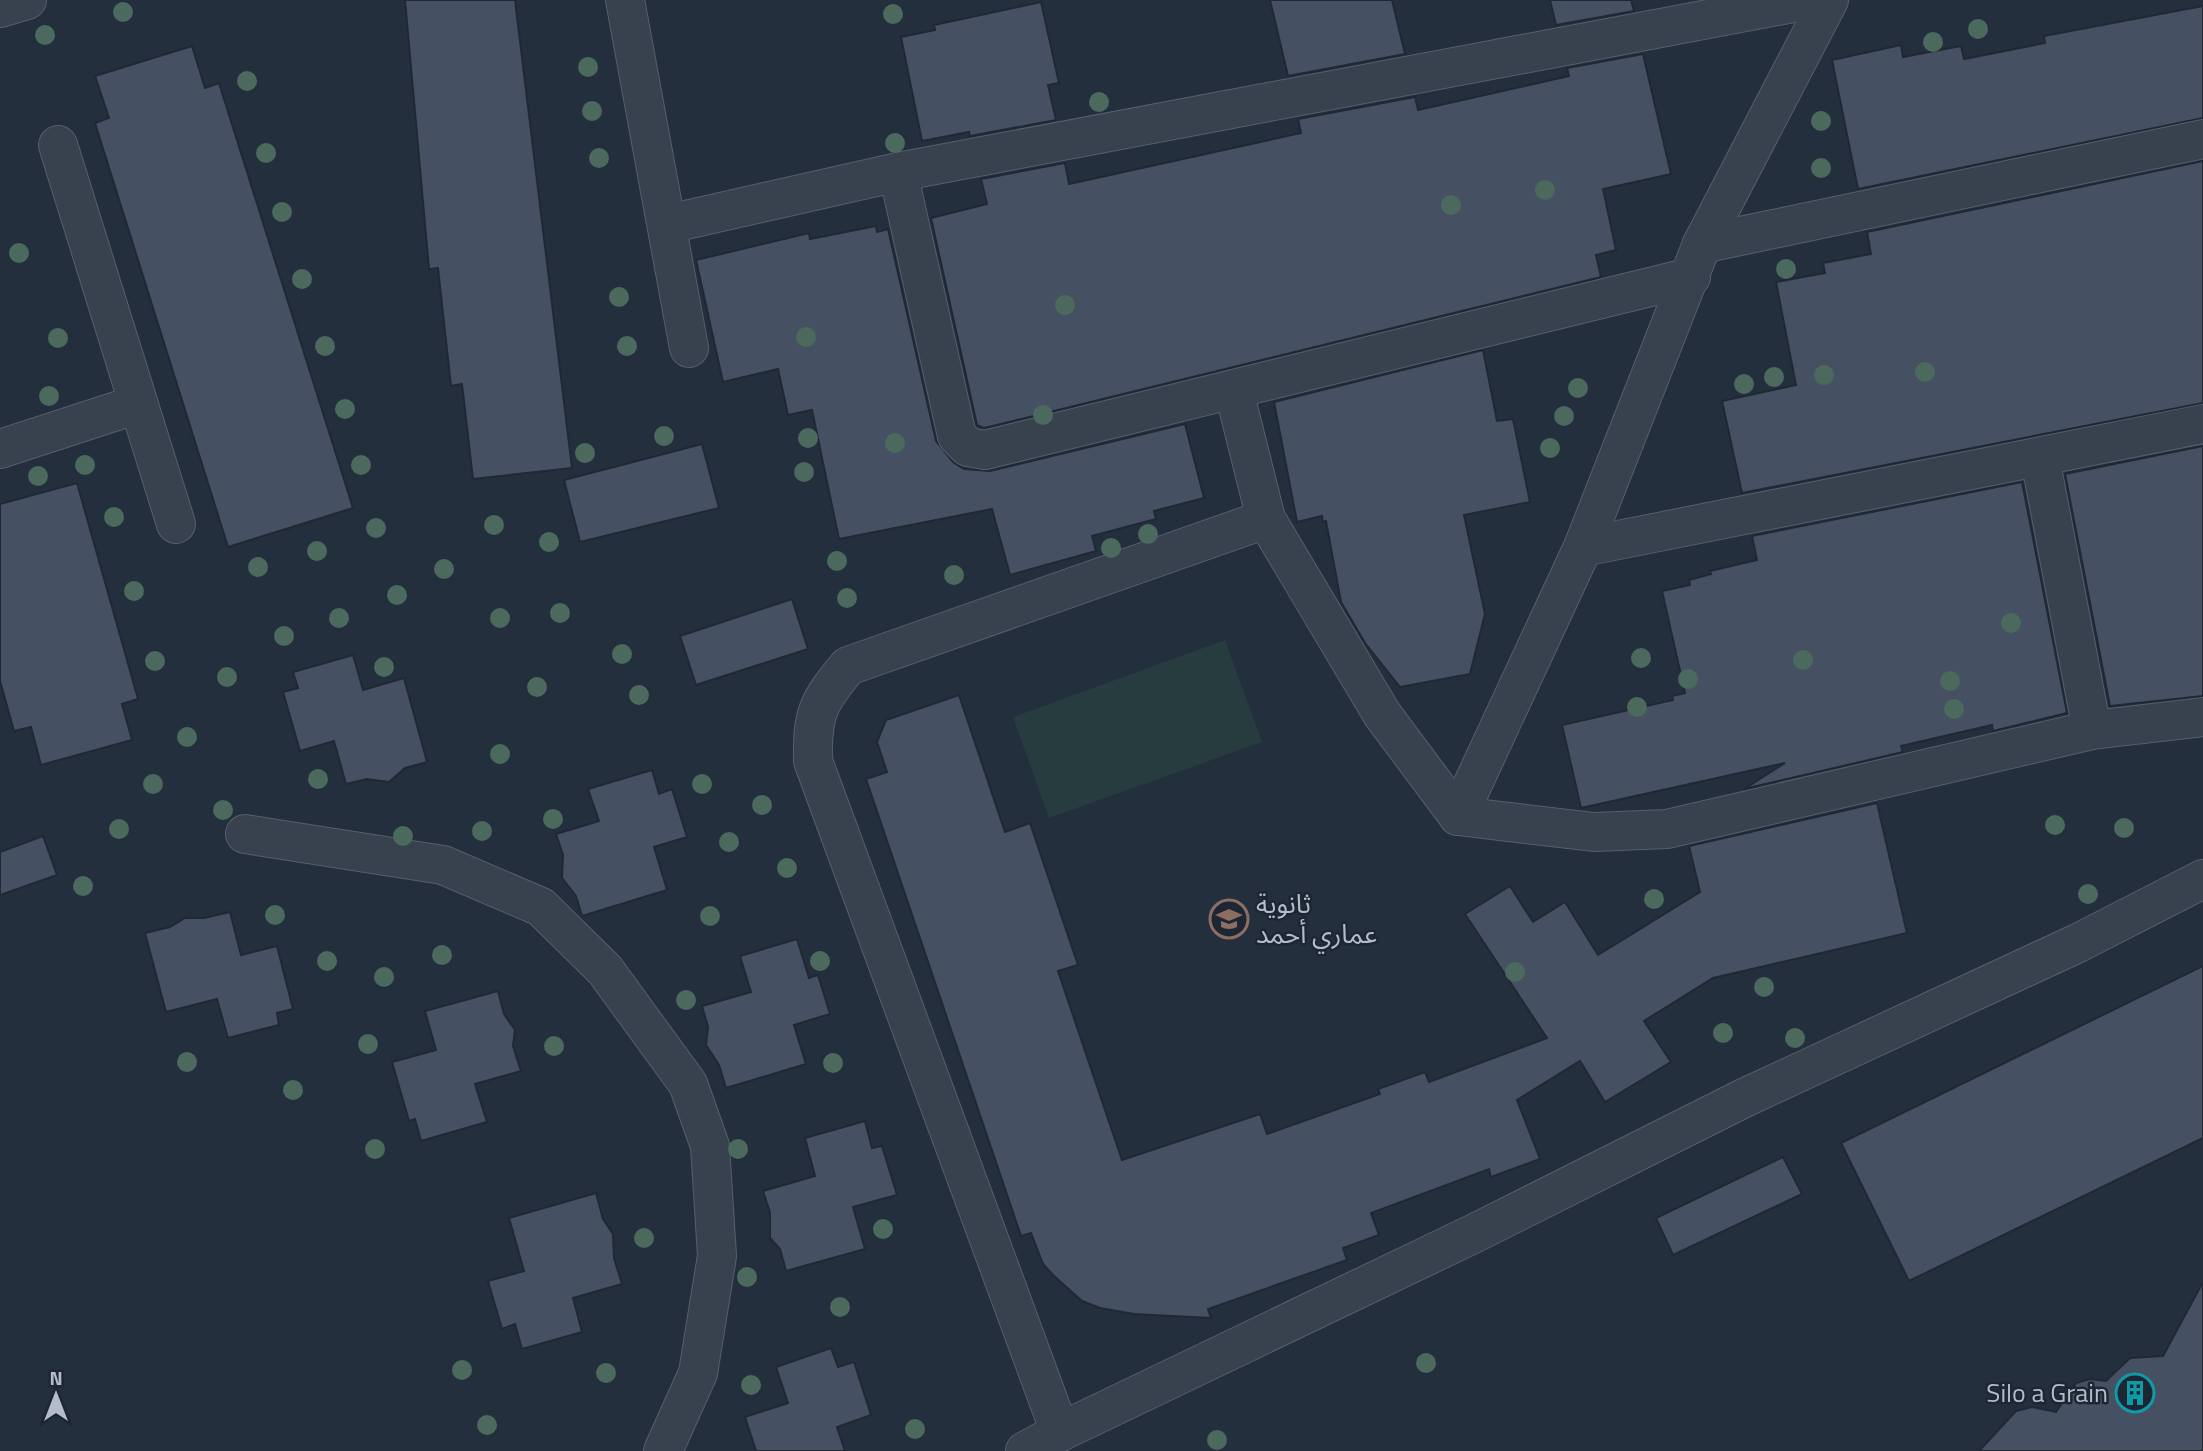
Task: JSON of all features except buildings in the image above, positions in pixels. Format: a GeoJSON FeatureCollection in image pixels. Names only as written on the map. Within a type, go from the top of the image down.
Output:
{"type":"FeatureCollection","features":[{"type":"Feature","properties":{"kind":"street"},"geometry":{"type":"LineString","coordinates":[[0,8],[27,0]]}},
{"type":"Feature","properties":{"kind":"street"},"geometry":{"type":"LineString","coordinates":[[625,0],[689,348]]}},
{"type":"Feature","properties":{"kind":"street"},"geometry":{"type":"LineString","coordinates":[[668,224],[898,172],[1809,0]]}},
{"type":"Feature","properties":{"kind":"street"},"geometry":{"type":"LineString","coordinates":[[1458,816],[1583,547],[1697,261],[1829,0]]}},
{"type":"Feature","properties":{"kind":"street"},"geometry":{"type":"LineString","coordinates":[[898,172],[957,436],[968,447],[985,450],[1234,391],[1697,261],[2203,139]]}},
{"type":"Feature","properties":{"kind":"street"},"geometry":{"type":"LineString","coordinates":[[58,145],[176,524]]}},
{"type":"Feature","properties":{"kind":"street"},"geometry":{"type":"LineString","coordinates":[[1234,391],[1266,519],[1381,714],[1458,816],[1594,832],[1667,829],[2092,730],[2203,717]]}},
{"type":"Feature","properties":{"kind":"street"},"geometry":{"type":"LineString","coordinates":[[0,449],[138,404]]}},
{"type":"Feature","properties":{"kind":"street"},"geometry":{"type":"LineString","coordinates":[[1583,547],[2203,424]]}},
{"type":"Feature","properties":{"kind":"street"},"geometry":{"type":"LineString","coordinates":[[2040,458],[2092,730]]}},
{"type":"Feature","properties":{"kind":"street"},"geometry":{"type":"LineString","coordinates":[[1060,1432],[813,761],[812,725],[824,695],[848,666],[1266,519]]}},
{"type":"Feature","properties":{"kind":"street"},"geometry":{"type":"LineString","coordinates":[[245,834],[443,865],[541,906],[606,970],[688,1084],[710,1146],[717,1256],[698,1373],[663,1451]]}},
{"type":"Feature","properties":{"kind":"street"},"geometry":{"type":"LineString","coordinates":[[1026,1451],[1060,1432],[1475,1233],[1744,1098],[2078,943],[2203,879]]}},
{"type":"Feature","properties":{"kind":"green space"},"geometry":{"type":"Polygon","coordinates":[[[1225,640],[1262,742],[1049,818],[1013,717],[1225,640]]]}},
{"type":"Feature","properties":{"kind":"place","name":"ثانوية عماري أحمد"},"geometry":{"type":"Point","coordinates":[1229,919]}},
{"type":"Feature","properties":{"kind":"place","name":"Silo a Grain"},"geometry":{"type":"Point","coordinates":[2135,1393]}}]}
